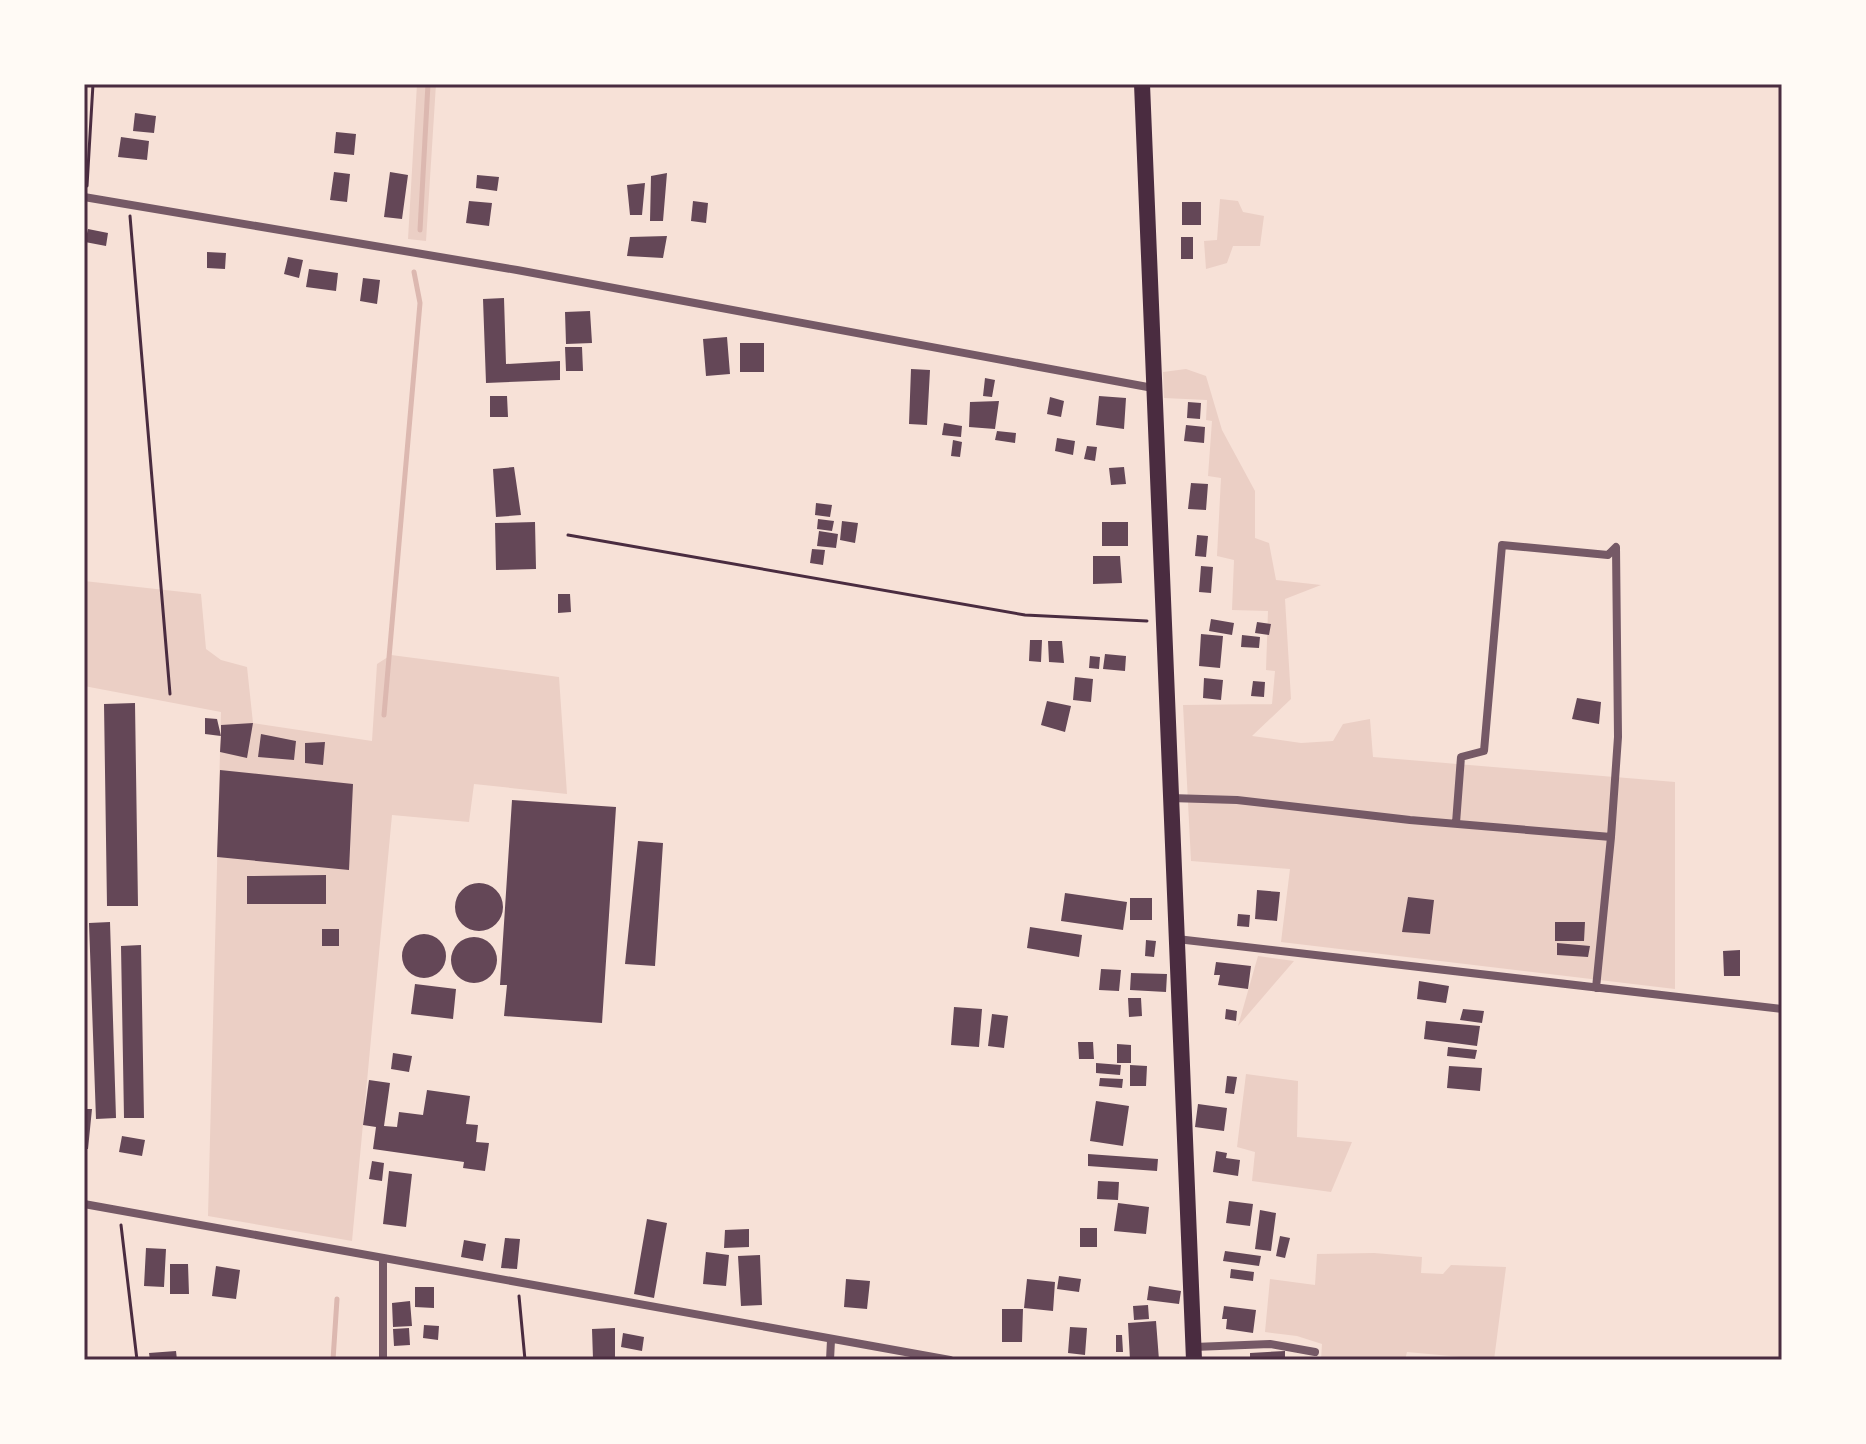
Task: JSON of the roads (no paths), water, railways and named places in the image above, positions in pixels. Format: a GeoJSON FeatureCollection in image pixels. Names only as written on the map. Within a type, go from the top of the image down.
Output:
{"type":"FeatureCollection","features":[{"type":"Feature","properties":{"kind":"main road"},"geometry":{"type":"LineString","coordinates":[[1142,84],[1194,1353]]}},
{"type":"Feature","properties":{"kind":"street"},"geometry":{"type":"LineString","coordinates":[[85,197],[517,270],[1153,388]]}},
{"type":"Feature","properties":{"kind":"street"},"geometry":{"type":"LineString","coordinates":[[1456,823],[1461,757],[1484,751],[1502,545],[1608,555],[1616,547],[1618,737],[1596,988]]}},
{"type":"Feature","properties":{"kind":"street"},"geometry":{"type":"LineString","coordinates":[[1170,798],[1277,804],[1611,837]]}},
{"type":"Feature","properties":{"kind":"street"},"geometry":{"type":"LineString","coordinates":[[1177,939],[1782,1009]]}},
{"type":"Feature","properties":{"kind":"street"},"geometry":{"type":"LineString","coordinates":[[84,1204],[950,1360]]}},
{"type":"Feature","properties":{"kind":"street"},"geometry":{"type":"LineString","coordinates":[[383,1258],[383,1360]]}},
{"type":"Feature","properties":{"kind":"street"},"geometry":{"type":"LineString","coordinates":[[830,1360],[831,1340]]}},
{"type":"Feature","properties":{"kind":"street"},"geometry":{"type":"LineString","coordinates":[[1194,1353],[1270,1344],[1315,1352]]}},
{"type":"Feature","properties":{"kind":"waterway"},"geometry":{"type":"LineString","coordinates":[[420,230],[428,84]]}},
{"type":"Feature","properties":{"kind":"waterway"},"geometry":{"type":"LineString","coordinates":[[384,715],[420,303],[414,272]]}},
{"type":"Feature","properties":{"kind":"waterway"},"geometry":{"type":"LineString","coordinates":[[333,1360],[337,1299]]}}]}
